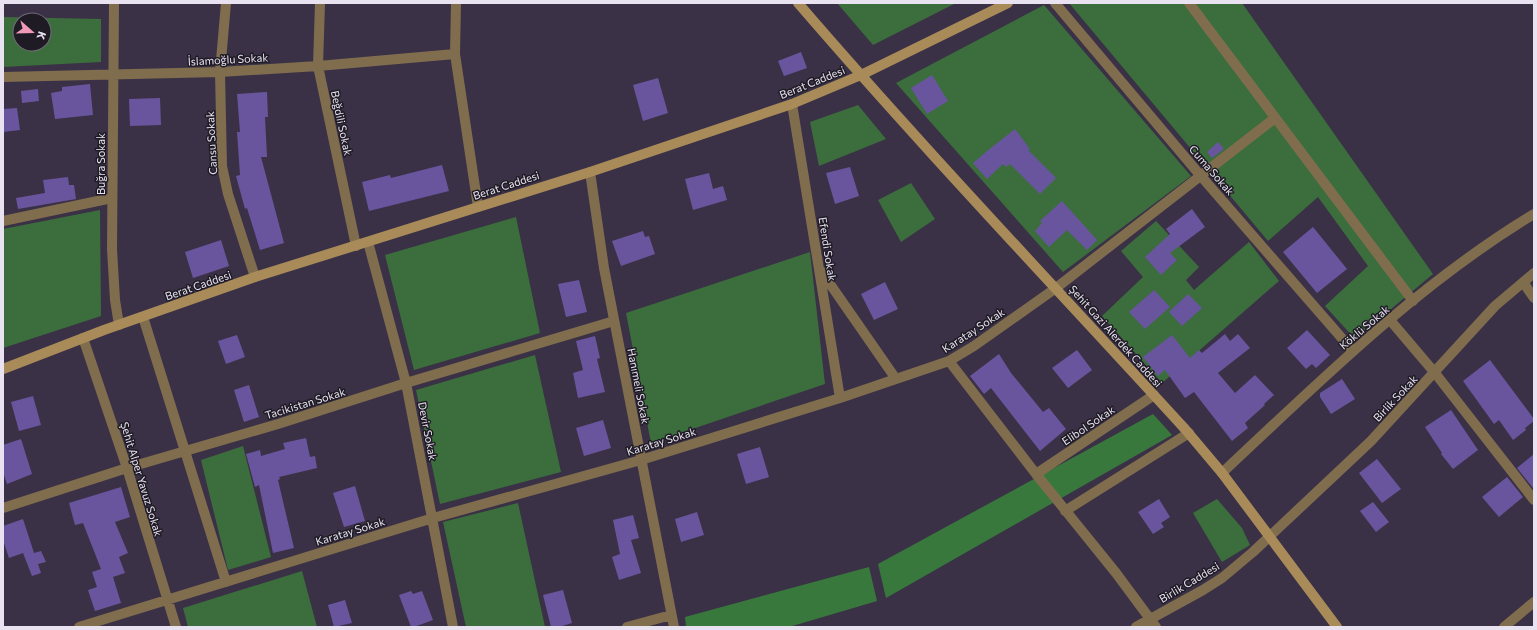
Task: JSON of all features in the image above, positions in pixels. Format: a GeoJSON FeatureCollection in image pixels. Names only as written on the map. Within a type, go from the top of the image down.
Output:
{"type":"FeatureCollection","features":[{"type":"Feature","properties":{"kind":"street","name":"Buğra Sokak"},"geometry":{"type":"LineString","coordinates":[[114,3],[112,198],[114,278],[119,325]]}},
{"type":"Feature","properties":{"kind":"street","name":"Cansu Sokak"},"geometry":{"type":"LineString","coordinates":[[226,3],[220,72],[222,166],[224,180],[255,277]]}},
{"type":"Feature","properties":{"kind":"street","name":"Beğdili Sokak"},"geometry":{"type":"LineString","coordinates":[[320,3],[318,66],[356,246]]}},
{"type":"Feature","properties":{"kind":"street"},"geometry":{"type":"LineString","coordinates":[[456,3],[454,54],[478,207]]}},
{"type":"Feature","properties":{"kind":"street","name":"Şehit Gazi Alerdek Caddesi"},"geometry":{"type":"LineString","coordinates":[[798,3],[861,75],[1189,433],[1222,474],[1337,627]]}},
{"type":"Feature","properties":{"kind":"street","name":"Berat Caddesi"},"geometry":{"type":"LineString","coordinates":[[3,369],[83,338],[255,277],[590,172],[792,104],[861,75],[1008,3]]}},
{"type":"Feature","properties":{"kind":"street","name":"Cuma Sokak"},"geometry":{"type":"LineString","coordinates":[[1055,3],[1200,175],[1353,351]]}},
{"type":"Feature","properties":{"kind":"street"},"geometry":{"type":"LineString","coordinates":[[1189,3],[1413,301]]}},
{"type":"Feature","properties":{"kind":"street","name":"İslamoğlu Sokak"},"geometry":{"type":"LineString","coordinates":[[3,77],[220,72],[318,66],[454,54]]}},
{"type":"Feature","properties":{"kind":"street","name":"Efendi Sokak"},"geometry":{"type":"LineString","coordinates":[[792,104],[840,398]]}},
{"type":"Feature","properties":{"kind":"street","name":"Karatay Sokak"},"geometry":{"type":"LineString","coordinates":[[79,627],[433,518],[642,460],[840,398],[949,361],[974,346],[1056,288],[1275,118]]}},
{"type":"Feature","properties":{"kind":"street","name":"Hanımeli Sokak"},"geometry":{"type":"LineString","coordinates":[[590,172],[604,268],[674,627]]}},
{"type":"Feature","properties":{"kind":"street"},"geometry":{"type":"LineString","coordinates":[[3,221],[112,198]]}},
{"type":"Feature","properties":{"kind":"street","name":"Köklü Sokak"},"geometry":{"type":"LineString","coordinates":[[1222,474],[1353,351],[1390,320],[1472,255],[1534,214]]}},
{"type":"Feature","properties":{"kind":"street","name":"Devir Sokak"},"geometry":{"type":"LineString","coordinates":[[368,242],[406,383],[454,627]]}},
{"type":"Feature","properties":{"kind":"street"},"geometry":{"type":"LineString","coordinates":[[818,268],[896,379]]}},
{"type":"Feature","properties":{"kind":"street","name":"Birlik Sokak"},"geometry":{"type":"LineString","coordinates":[[1270,537],[1371,441],[1495,306],[1534,273]]}},
{"type":"Feature","properties":{"kind":"street"},"geometry":{"type":"LineString","coordinates":[[1523,282],[1534,298]]}},
{"type":"Feature","properties":{"kind":"street"},"geometry":{"type":"LineString","coordinates":[[143,317],[226,582]]}},
{"type":"Feature","properties":{"kind":"street"},"geometry":{"type":"LineString","coordinates":[[1390,320],[1435,372],[1534,500]]}},
{"type":"Feature","properties":{"kind":"street","name":"Tacikistan Sokak"},"geometry":{"type":"LineString","coordinates":[[3,508],[185,450],[278,424],[406,383],[614,321]]}},
{"type":"Feature","properties":{"kind":"street","name":"Şehit Alper Yavuz Sokak"},"geometry":{"type":"LineString","coordinates":[[83,338],[127,468],[166,600],[176,627]]}},
{"type":"Feature","properties":{"kind":"street"},"geometry":{"type":"LineString","coordinates":[[949,361],[1065,511],[1116,573],[1153,623]]}},
{"type":"Feature","properties":{"kind":"street","name":"Elibol Sokak"},"geometry":{"type":"LineString","coordinates":[[1036,474],[1154,395]]}},
{"type":"Feature","properties":{"kind":"street"},"geometry":{"type":"LineString","coordinates":[[1065,511],[1189,433]]}},
{"type":"Feature","properties":{"kind":"street","name":"Birlik Caddesi"},"geometry":{"type":"LineString","coordinates":[[1136,627],[1153,623],[1222,578],[1270,537]]}},
{"type":"Feature","properties":{"kind":"street"},"geometry":{"type":"LineString","coordinates":[[1504,627],[1534,602]]}},
{"type":"Feature","properties":{"kind":"street"},"geometry":{"type":"LineString","coordinates":[[628,627],[671,615]]}},
{"type":"Feature","properties":{"kind":"green space"},"geometry":{"type":"Polygon","coordinates":[[[837,3],[956,3],[873,45],[837,3]]]}},
{"type":"Feature","properties":{"kind":"green space"},"geometry":{"type":"Polygon","coordinates":[[[1069,3],[1242,3],[1433,274],[1355,339],[1325,306],[1368,266],[1318,197],[1268,241],[1069,3]]]}},
{"type":"Feature","properties":{"kind":"green space"},"geometry":{"type":"Polygon","coordinates":[[[1044,5],[1191,176],[1063,272],[896,83],[1044,5]]]}},
{"type":"Feature","properties":{"kind":"green space"},"geometry":{"type":"Polygon","coordinates":[[[3,17],[12,17],[12,52],[52,52],[52,18],[101,19],[101,62],[3,67],[3,17]]]}},
{"type":"Feature","properties":{"kind":"green space"},"geometry":{"type":"Polygon","coordinates":[[[858,105],[886,139],[819,166],[810,122],[858,105]]]}},
{"type":"Feature","properties":{"kind":"green space"},"geometry":{"type":"Polygon","coordinates":[[[911,183],[935,219],[901,242],[878,200],[911,183]]]}},
{"type":"Feature","properties":{"kind":"green space"},"geometry":{"type":"Polygon","coordinates":[[[100,210],[101,316],[3,348],[3,229],[100,210]]]}},
{"type":"Feature","properties":{"kind":"green space"},"geometry":{"type":"Polygon","coordinates":[[[516,217],[540,333],[414,370],[385,255],[516,217]]]}},
{"type":"Feature","properties":{"kind":"green space"},"geometry":{"type":"Polygon","coordinates":[[[1156,221],[1199,267],[1186,280],[1194,290],[1249,242],[1279,281],[1162,383],[1102,316],[1143,277],[1121,251],[1156,221]]]}},
{"type":"Feature","properties":{"kind":"green space"},"geometry":{"type":"Polygon","coordinates":[[[810,252],[825,384],[651,443],[626,313],[810,252]]]}},
{"type":"Feature","properties":{"kind":"green space"},"geometry":{"type":"Polygon","coordinates":[[[535,355],[561,472],[440,504],[416,390],[535,355]]]}},
{"type":"Feature","properties":{"kind":"green space"},"geometry":{"type":"Polygon","coordinates":[[[1153,414],[1172,435],[886,598],[878,564],[1153,414]]]}},
{"type":"Feature","properties":{"kind":"green space"},"geometry":{"type":"Polygon","coordinates":[[[243,446],[271,557],[228,570],[201,460],[243,446]]]}},
{"type":"Feature","properties":{"kind":"green space"},"geometry":{"type":"Polygon","coordinates":[[[1217,499],[1242,528],[1250,545],[1222,562],[1193,513],[1217,499]]]}},
{"type":"Feature","properties":{"kind":"green space"},"geometry":{"type":"Polygon","coordinates":[[[518,503],[545,627],[466,627],[443,522],[518,503]]]}},
{"type":"Feature","properties":{"kind":"green space"},"geometry":{"type":"Polygon","coordinates":[[[869,567],[877,601],[789,627],[686,627],[685,617],[869,567]]]}},
{"type":"Feature","properties":{"kind":"green space"},"geometry":{"type":"Polygon","coordinates":[[[302,571],[317,627],[188,627],[183,608],[302,571]]]}},
{"type":"Feature","properties":{"kind":"building"},"geometry":{"type":"Polygon","coordinates":[[[801,52],[807,68],[784,76],[778,61],[801,52]]]}},
{"type":"Feature","properties":{"kind":"building"},"geometry":{"type":"Polygon","coordinates":[[[932,75],[948,101],[927,114],[911,88],[932,75]]]}},
{"type":"Feature","properties":{"kind":"building"},"geometry":{"type":"Polygon","coordinates":[[[658,78],[668,113],[643,121],[633,85],[658,78]]]}},
{"type":"Feature","properties":{"kind":"building"},"geometry":{"type":"Polygon","coordinates":[[[90,84],[93,115],[55,119],[51,93],[62,91],[62,87],[90,84]]]}},
{"type":"Feature","properties":{"kind":"building"},"geometry":{"type":"Polygon","coordinates":[[[38,89],[39,101],[22,103],[21,91],[38,89]]]}},
{"type":"Feature","properties":{"kind":"building"},"geometry":{"type":"Polygon","coordinates":[[[267,92],[268,117],[265,117],[267,157],[261,157],[284,243],[260,250],[247,208],[245,209],[236,176],[240,175],[237,132],[240,132],[237,94],[267,92]]]}},
{"type":"Feature","properties":{"kind":"building"},"geometry":{"type":"Polygon","coordinates":[[[160,98],[161,125],[130,126],[129,99],[160,98]]]}},
{"type":"Feature","properties":{"kind":"building"},"geometry":{"type":"Polygon","coordinates":[[[17,108],[20,130],[3,132],[3,109],[17,108]]]}},
{"type":"Feature","properties":{"kind":"building"},"geometry":{"type":"Polygon","coordinates":[[[1015,129],[1030,149],[1028,150],[1056,178],[1040,194],[1010,164],[1006,167],[1003,164],[987,179],[973,163],[1015,129]]]}},
{"type":"Feature","properties":{"kind":"building"},"geometry":{"type":"Polygon","coordinates":[[[1218,142],[1224,149],[1212,158],[1207,152],[1218,142]]]}},
{"type":"Feature","properties":{"kind":"building"},"geometry":{"type":"Polygon","coordinates":[[[442,165],[449,191],[369,211],[362,182],[390,175],[391,178],[442,165]]]}},
{"type":"Feature","properties":{"kind":"building"},"geometry":{"type":"Polygon","coordinates":[[[850,167],[859,196],[835,204],[826,173],[850,167]]]}},
{"type":"Feature","properties":{"kind":"building"},"geometry":{"type":"Polygon","coordinates":[[[709,173],[713,189],[723,186],[727,200],[693,210],[685,179],[709,173]]]}},
{"type":"Feature","properties":{"kind":"building"},"geometry":{"type":"Polygon","coordinates":[[[68,177],[69,185],[74,185],[76,199],[18,209],[16,198],[45,193],[43,180],[68,177]]]}},
{"type":"Feature","properties":{"kind":"building"},"geometry":{"type":"Polygon","coordinates":[[[1062,201],[1097,240],[1087,250],[1067,230],[1049,247],[1035,231],[1042,223],[1040,221],[1062,201]]]}},
{"type":"Feature","properties":{"kind":"building"},"geometry":{"type":"Polygon","coordinates":[[[1192,209],[1205,227],[1170,253],[1177,260],[1161,275],[1145,257],[1170,234],[1166,229],[1192,209]]]}},
{"type":"Feature","properties":{"kind":"building"},"geometry":{"type":"Polygon","coordinates":[[[1313,227],[1347,269],[1317,293],[1283,252],[1313,227]]]}},
{"type":"Feature","properties":{"kind":"building"},"geometry":{"type":"Polygon","coordinates":[[[643,231],[645,237],[649,236],[655,254],[621,266],[612,241],[643,231]]]}},
{"type":"Feature","properties":{"kind":"building"},"geometry":{"type":"Polygon","coordinates":[[[221,240],[229,266],[193,278],[185,252],[221,240]]]}},
{"type":"Feature","properties":{"kind":"building"},"geometry":{"type":"Polygon","coordinates":[[[579,280],[587,312],[566,317],[558,284],[579,280]]]}},
{"type":"Feature","properties":{"kind":"building"},"geometry":{"type":"Polygon","coordinates":[[[885,282],[898,309],[874,320],[861,294],[885,282]]]}},
{"type":"Feature","properties":{"kind":"building"},"geometry":{"type":"Polygon","coordinates":[[[1154,290],[1170,307],[1145,329],[1129,312],[1154,290]]]}},
{"type":"Feature","properties":{"kind":"building"},"geometry":{"type":"Polygon","coordinates":[[[1188,294],[1202,308],[1182,326],[1169,312],[1188,294]]]}},
{"type":"Feature","properties":{"kind":"building"},"geometry":{"type":"Polygon","coordinates":[[[1307,330],[1330,355],[1316,368],[1312,364],[1306,369],[1287,348],[1307,330]]]}},
{"type":"Feature","properties":{"kind":"building"},"geometry":{"type":"Polygon","coordinates":[[[1225,334],[1230,341],[1238,334],[1250,348],[1218,373],[1235,393],[1255,375],[1274,395],[1245,423],[1248,428],[1232,441],[1194,392],[1185,398],[1165,370],[1158,376],[1143,357],[1172,335],[1190,358],[1199,350],[1202,353],[1225,334]]]}},
{"type":"Feature","properties":{"kind":"building"},"geometry":{"type":"Polygon","coordinates":[[[237,335],[245,357],[226,364],[218,341],[237,335]]]}},
{"type":"Feature","properties":{"kind":"building"},"geometry":{"type":"Polygon","coordinates":[[[595,336],[600,358],[597,359],[605,392],[578,398],[573,373],[583,370],[576,341],[595,336]]]}},
{"type":"Feature","properties":{"kind":"building"},"geometry":{"type":"Polygon","coordinates":[[[1077,350],[1092,370],[1068,388],[1052,368],[1077,350]]]}},
{"type":"Feature","properties":{"kind":"building"},"geometry":{"type":"Polygon","coordinates":[[[999,354],[1011,373],[1043,412],[1049,408],[1066,429],[1040,451],[991,388],[984,394],[970,376],[999,354]]]}},
{"type":"Feature","properties":{"kind":"building"},"geometry":{"type":"Polygon","coordinates":[[[1490,360],[1534,419],[1534,421],[1525,428],[1526,430],[1513,440],[1499,420],[1494,424],[1463,381],[1490,360]]]}},
{"type":"Feature","properties":{"kind":"building"},"geometry":{"type":"Polygon","coordinates":[[[1342,379],[1355,399],[1331,414],[1320,397],[1320,393],[1342,379]]]}},
{"type":"Feature","properties":{"kind":"building"},"geometry":{"type":"Polygon","coordinates":[[[249,385],[259,417],[244,422],[234,390],[249,385]]]}},
{"type":"Feature","properties":{"kind":"building"},"geometry":{"type":"Polygon","coordinates":[[[33,396],[41,425],[19,431],[11,402],[33,396]]]}},
{"type":"Feature","properties":{"kind":"building"},"geometry":{"type":"Polygon","coordinates":[[[1451,410],[1478,450],[1453,469],[1441,454],[1442,453],[1425,427],[1451,410]]]}},
{"type":"Feature","properties":{"kind":"building"},"geometry":{"type":"Polygon","coordinates":[[[603,420],[611,448],[584,456],[576,428],[603,420]]]}},
{"type":"Feature","properties":{"kind":"building"},"geometry":{"type":"Polygon","coordinates":[[[306,438],[310,457],[315,456],[317,468],[279,477],[280,479],[278,480],[294,548],[273,553],[259,485],[255,487],[246,454],[260,450],[261,456],[285,449],[283,443],[306,438]]]}},
{"type":"Feature","properties":{"kind":"building"},"geometry":{"type":"Polygon","coordinates":[[[21,439],[32,474],[7,484],[3,472],[3,445],[21,439]]]}},
{"type":"Feature","properties":{"kind":"building"},"geometry":{"type":"Polygon","coordinates":[[[760,447],[769,477],[746,484],[737,454],[760,447]]]}},
{"type":"Feature","properties":{"kind":"building"},"geometry":{"type":"Polygon","coordinates":[[[1534,454],[1534,488],[1533,488],[1517,468],[1534,454]]]}},
{"type":"Feature","properties":{"kind":"building"},"geometry":{"type":"Polygon","coordinates":[[[1377,459],[1401,489],[1382,503],[1359,473],[1377,459]]]}},
{"type":"Feature","properties":{"kind":"building"},"geometry":{"type":"Polygon","coordinates":[[[1507,477],[1523,497],[1499,517],[1482,497],[1507,477]]]}},
{"type":"Feature","properties":{"kind":"building"},"geometry":{"type":"Polygon","coordinates":[[[355,486],[365,521],[344,527],[333,493],[355,486]]]}},
{"type":"Feature","properties":{"kind":"building"},"geometry":{"type":"Polygon","coordinates":[[[121,487],[130,517],[115,522],[128,553],[119,557],[125,573],[113,577],[121,603],[95,611],[88,590],[97,587],[92,572],[101,569],[83,523],[75,525],[69,503],[121,487]]]}},
{"type":"Feature","properties":{"kind":"building"},"geometry":{"type":"Polygon","coordinates":[[[1159,499],[1170,517],[1161,523],[1164,527],[1153,534],[1138,512],[1159,499]]]}},
{"type":"Feature","properties":{"kind":"building"},"geometry":{"type":"Polygon","coordinates":[[[1373,502],[1389,522],[1376,532],[1360,511],[1373,502]]]}},
{"type":"Feature","properties":{"kind":"building"},"geometry":{"type":"Polygon","coordinates":[[[697,512],[704,535],[681,542],[675,519],[697,512]]]}},
{"type":"Feature","properties":{"kind":"building"},"geometry":{"type":"Polygon","coordinates":[[[633,515],[639,538],[631,540],[641,573],[619,580],[612,557],[620,554],[613,520],[633,515]]]}},
{"type":"Feature","properties":{"kind":"building"},"geometry":{"type":"Polygon","coordinates":[[[23,519],[34,553],[41,551],[46,562],[38,564],[41,573],[32,576],[23,553],[9,558],[3,540],[3,526],[23,519]]]}},
{"type":"Feature","properties":{"kind":"building"},"geometry":{"type":"Polygon","coordinates":[[[563,590],[572,623],[559,627],[551,627],[543,595],[563,590]]]}},
{"type":"Feature","properties":{"kind":"building"},"geometry":{"type":"Polygon","coordinates":[[[411,591],[413,594],[422,591],[433,620],[411,627],[399,595],[411,591]]]}},
{"type":"Feature","properties":{"kind":"building"},"geometry":{"type":"Polygon","coordinates":[[[345,600],[352,623],[334,627],[328,605],[345,600]]]}}]}
